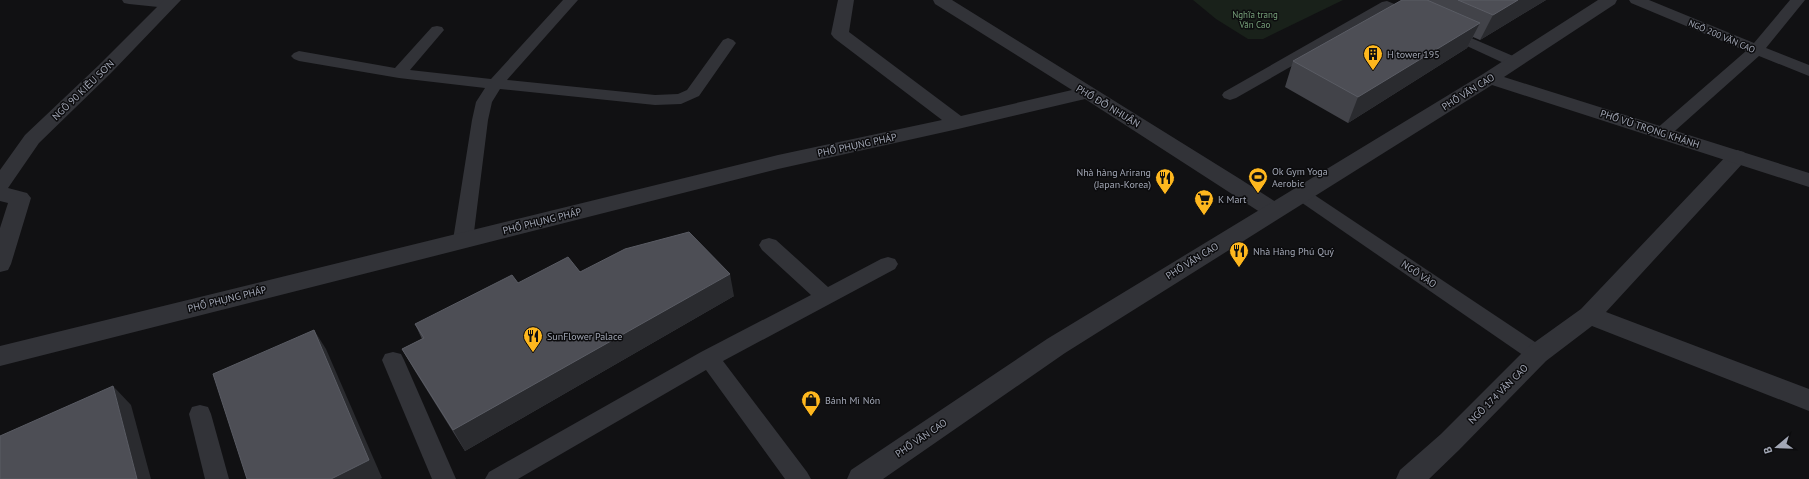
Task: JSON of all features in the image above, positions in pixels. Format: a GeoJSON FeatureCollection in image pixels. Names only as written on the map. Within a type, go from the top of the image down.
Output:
{"type":"FeatureCollection","features":[{"type":"Feature","properties":{"kind":"street"},"geometry":{"type":"LineString","coordinates":[[846,0],[840,34],[958,124]]}},
{"type":"Feature","properties":{"kind":"street","name":"PHỐ ĐỖ NHUẬN"},"geometry":{"type":"LineString","coordinates":[[941,0],[1085,93],[1160,137],[1274,211]]}},
{"type":"Feature","properties":{"kind":"street","name":"PHỐ VĂN CAO"},"geometry":{"type":"LineString","coordinates":[[861,479],[1056,346],[1490,78],[1609,0]]}},
{"type":"Feature","properties":{"kind":"street","name":"NGÕ 90 KIỀU SƠN"},"geometry":{"type":"LineString","coordinates":[[0,185],[32,139],[105,69],[170,2]]}},
{"type":"Feature","properties":{"kind":"street","name":"PHỐ VŨ TRỌNG KHÁNH"},"geometry":{"type":"LineString","coordinates":[[1490,78],[1661,134],[1809,180]]}},
{"type":"Feature","properties":{"kind":"street","name":"PHỐ PHỤNG PHÁP"},"geometry":{"type":"LineString","coordinates":[[0,356],[778,162],[958,124],[1085,93]]}},
{"type":"Feature","properties":{"kind":"street","name":"NGÕ 174 VĂN CAO"},"geometry":{"type":"LineString","coordinates":[[1410,479],[1450,442],[1537,354],[1589,315],[1737,157]]}},
{"type":"Feature","properties":{"kind":"street"},"geometry":{"type":"LineString","coordinates":[[0,193],[4,196],[20,198],[0,264]]}},
{"type":"Feature","properties":{"kind":"street"},"geometry":{"type":"LineString","coordinates":[[1589,315],[1809,400]]}},
{"type":"Feature","properties":{"kind":"lane"},"geometry":{"type":"LineString","coordinates":[[129,0],[170,2]]}},
{"type":"Feature","properties":{"kind":"lane"},"geometry":{"type":"LineString","coordinates":[[463,240],[480,120],[484,102],[494,84],[572,0]]}},
{"type":"Feature","properties":{"kind":"lane","name":"NGÕ 200 VĂN CAO"},"geometry":{"type":"LineString","coordinates":[[1636,0],[1809,71]]}},
{"type":"Feature","properties":{"kind":"lane"},"geometry":{"type":"LineString","coordinates":[[1661,134],[1756,50],[1798,0]]}},
{"type":"Feature","properties":{"kind":"lane"},"geometry":{"type":"LineString","coordinates":[[1230,95],[1391,2],[1433,25],[1514,62]]}},
{"type":"Feature","properties":{"kind":"lane"},"geometry":{"type":"LineString","coordinates":[[399,73],[437,30]]}},
{"type":"Feature","properties":{"kind":"lane"},"geometry":{"type":"LineString","coordinates":[[299,56],[448,80],[654,100],[681,99],[693,93],[728,43]]}},
{"type":"Feature","properties":{"kind":"lane","name":"NGÕ VÀO"},"geometry":{"type":"LineString","coordinates":[[1301,194],[1537,354]]}},
{"type":"Feature","properties":{"kind":"lane"},"geometry":{"type":"LineString","coordinates":[[769,245],[825,296]]}},
{"type":"Feature","properties":{"kind":"lane"},"geometry":{"type":"LineString","coordinates":[[497,479],[709,358],[888,264]]}},
{"type":"Feature","properties":{"kind":"lane"},"geometry":{"type":"LineString","coordinates":[[709,358],[799,479]]}},
{"type":"Feature","properties":{"kind":"lane"},"geometry":{"type":"LineString","coordinates":[[393,360],[444,479]]}},
{"type":"Feature","properties":{"kind":"lane"},"geometry":{"type":"LineString","coordinates":[[200,414],[217,479]]}},
{"type":"Feature","properties":{"kind":"green space","name":"Nghĩa trang Văn Cao"},"geometry":{"type":"Polygon","coordinates":[[[1193,0],[1343,0],[1263,39],[1248,39],[1216,19],[1193,0]]]}},
{"type":"Feature","properties":{"kind":"building"},"geometry":{"type":"Polygon","coordinates":[[[1402,0],[1427,0],[1480,23],[1358,97],[1293,61],[1402,0]]]}},
{"type":"Feature","properties":{"kind":"building"},"geometry":{"type":"Polygon","coordinates":[[[1458,0],[1518,0],[1493,15],[1458,0]]]}},
{"type":"Feature","properties":{"kind":"building","name":"SunFlower Palace"},"geometry":{"type":"Polygon","coordinates":[[[689,232],[730,274],[453,430],[402,349],[424,338],[415,324],[512,275],[518,283],[568,257],[580,272],[625,249],[689,232]]]}},
{"type":"Feature","properties":{"kind":"building"},"geometry":{"type":"Polygon","coordinates":[[[314,330],[369,460],[331,479],[247,479],[213,374],[314,330]]]}},
{"type":"Feature","properties":{"kind":"building"},"geometry":{"type":"Polygon","coordinates":[[[113,386],[137,479],[0,479],[0,436],[113,386]]]}},
{"type":"Feature","properties":{"kind":"place","name":"H tower 195"},"geometry":{"type":"Point","coordinates":[1373,71]}},
{"type":"Feature","properties":{"kind":"place","name":"Ok Gym Yoga Aerobic"},"geometry":{"type":"Point","coordinates":[1258,194]}},
{"type":"Feature","properties":{"kind":"place","name":"Nhà hàng Arirang (Japan-Korea)"},"geometry":{"type":"Point","coordinates":[1165,195]}},
{"type":"Feature","properties":{"kind":"place","name":"K Mart"},"geometry":{"type":"Point","coordinates":[1204,216]}},
{"type":"Feature","properties":{"kind":"place","name":"Nhà Hàng Phú Quý"},"geometry":{"type":"Point","coordinates":[1239,268]}},
{"type":"Feature","properties":{"kind":"place","name":"SunFlower Palace"},"geometry":{"type":"Point","coordinates":[533,353]}},
{"type":"Feature","properties":{"kind":"place","name":"Bánh Mì Nón"},"geometry":{"type":"Point","coordinates":[811,417]}}]}
